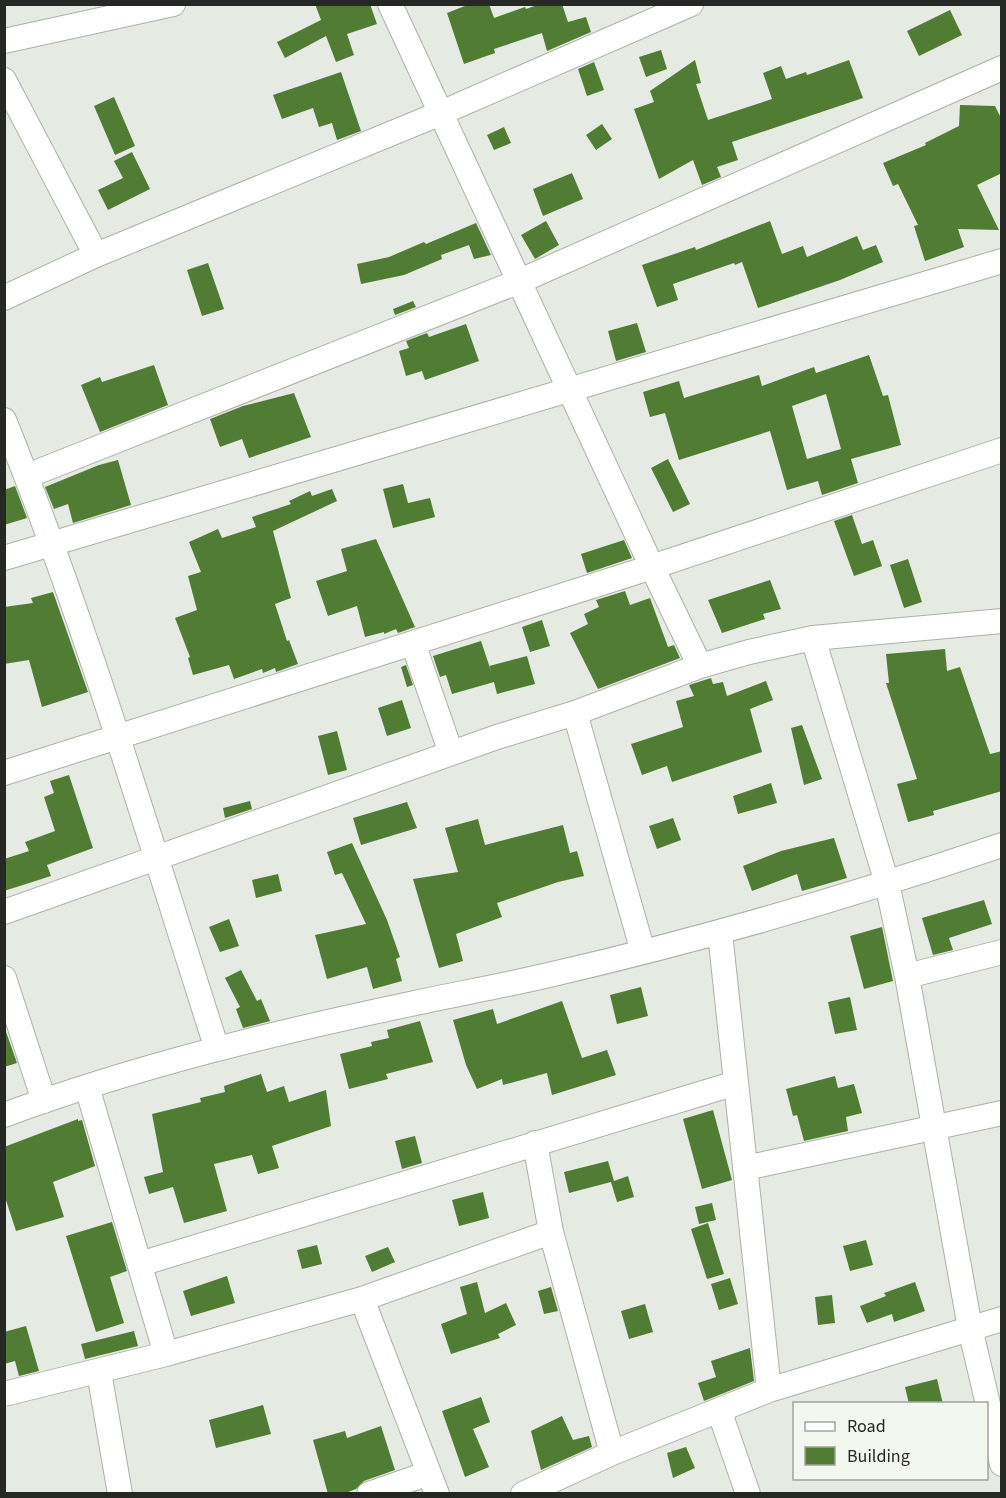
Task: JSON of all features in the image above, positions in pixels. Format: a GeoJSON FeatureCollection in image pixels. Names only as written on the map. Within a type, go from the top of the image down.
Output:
{"type":"FeatureCollection","features":[{"type":"Feature","properties":{"kind":"street"},"geometry":{"type":"LineString","coordinates":[[4,41],[172,4]]}},
{"type":"Feature","properties":{"kind":"street"},"geometry":{"type":"LineString","coordinates":[[390,4],[700,666]]}},
{"type":"Feature","properties":{"kind":"street"},"geometry":{"type":"LineString","coordinates":[[4,298],[96,255],[441,113],[691,4]]}},
{"type":"Feature","properties":{"kind":"street"},"geometry":{"type":"LineString","coordinates":[[27,476],[520,280],[1002,68]]}},
{"type":"Feature","properties":{"kind":"street"},"geometry":{"type":"LineString","coordinates":[[4,80],[96,255]]}},
{"type":"Feature","properties":{"kind":"street"},"geometry":{"type":"LineString","coordinates":[[4,558],[1002,261]]}},
{"type":"Feature","properties":{"kind":"street"},"geometry":{"type":"LineString","coordinates":[[4,420],[53,543],[118,737],[217,1049]]}},
{"type":"Feature","properties":{"kind":"street"},"geometry":{"type":"LineString","coordinates":[[4,773],[652,567],[1002,450]]}},
{"type":"Feature","properties":{"kind":"street"},"geometry":{"type":"LineString","coordinates":[[4,912],[451,753],[575,713],[700,666],[749,652],[813,638],[1002,621]]}},
{"type":"Feature","properties":{"kind":"street"},"geometry":{"type":"LineString","coordinates":[[813,638],[887,883],[907,976],[970,1328],[987,1402]]}},
{"type":"Feature","properties":{"kind":"street"},"geometry":{"type":"LineString","coordinates":[[413,643],[451,753]]}},
{"type":"Feature","properties":{"kind":"street"},"geometry":{"type":"LineString","coordinates":[[575,713],[643,952]]}},
{"type":"Feature","properties":{"kind":"street"},"geometry":{"type":"LineString","coordinates":[[4,1115],[87,1087],[217,1049],[412,1003],[550,975],[720,933],[887,883],[1002,845]]}},
{"type":"Feature","properties":{"kind":"street"},"geometry":{"type":"LineString","coordinates":[[720,933],[769,1390]]}},
{"type":"Feature","properties":{"kind":"street"},"geometry":{"type":"LineString","coordinates":[[907,976],[1002,952]]}},
{"type":"Feature","properties":{"kind":"street"},"geometry":{"type":"LineString","coordinates":[[4,978],[44,1101]]}},
{"type":"Feature","properties":{"kind":"street"},"geometry":{"type":"LineString","coordinates":[[140,1264],[736,1083]]}},
{"type":"Feature","properties":{"kind":"street"},"geometry":{"type":"LineString","coordinates":[[87,1087],[166,1354]]}},
{"type":"Feature","properties":{"kind":"street"},"geometry":{"type":"LineString","coordinates":[[745,1168],[1002,1113]]}},
{"type":"Feature","properties":{"kind":"street"},"geometry":{"type":"LineString","coordinates":[[535,1143],[551,1232],[612,1453]]}},
{"type":"Feature","properties":{"kind":"street"},"geometry":{"type":"LineString","coordinates":[[4,1394],[99,1372],[362,1299],[551,1232]]}},
{"type":"Feature","properties":{"kind":"street"},"geometry":{"type":"LineString","coordinates":[[362,1299],[433,1483],[369,1494]]}},
{"type":"Feature","properties":{"kind":"street"},"geometry":{"type":"LineString","coordinates":[[523,1494],[612,1453],[769,1390],[1002,1318]]}},
{"type":"Feature","properties":{"kind":"street"},"geometry":{"type":"LineString","coordinates":[[99,1372],[120,1494]]}},
{"type":"Feature","properties":{"kind":"street"},"geometry":{"type":"LineString","coordinates":[[988,1404],[1002,1464]]}},
{"type":"Feature","properties":{"kind":"street"},"geometry":{"type":"LineString","coordinates":[[718,1410],[748,1494]]}},
{"type":"Feature","properties":{"kind":"building"},"geometry":{"type":"Polygon","coordinates":[[[315,4],[370,4],[377,24],[347,34],[354,55],[336,62],[326,36],[285,58],[277,42],[321,20],[315,4]]]}},
{"type":"Feature","properties":{"kind":"building"},"geometry":{"type":"Polygon","coordinates":[[[470,4],[489,4],[494,18],[525,7],[526,9],[540,4],[562,4],[568,22],[586,17],[591,32],[547,51],[542,33],[494,49],[495,53],[464,64],[447,13],[470,4]]]}},
{"type":"Feature","properties":{"kind":"building"},"geometry":{"type":"Polygon","coordinates":[[[950,10],[962,35],[919,56],[907,31],[950,10]]]}},
{"type":"Feature","properties":{"kind":"building"},"geometry":{"type":"Polygon","coordinates":[[[661,50],[667,69],[646,77],[639,57],[661,50]]]}},
{"type":"Feature","properties":{"kind":"building"},"geometry":{"type":"Polygon","coordinates":[[[695,60],[701,83],[696,84],[708,120],[772,99],[763,73],[781,66],[786,79],[806,72],[807,75],[849,60],[863,98],[732,142],[738,160],[717,167],[721,177],[702,185],[693,160],[659,179],[634,109],[654,102],[650,91],[695,60]]]}},
{"type":"Feature","properties":{"kind":"building"},"geometry":{"type":"Polygon","coordinates":[[[594,62],[604,90],[587,96],[578,69],[594,62]]]}},
{"type":"Feature","properties":{"kind":"building"},"geometry":{"type":"Polygon","coordinates":[[[341,72],[361,131],[337,140],[332,123],[319,127],[313,108],[282,119],[273,95],[341,72]]]}},
{"type":"Feature","properties":{"kind":"building"},"geometry":{"type":"Polygon","coordinates":[[[114,97],[135,146],[115,155],[94,106],[114,97]]]}},
{"type":"Feature","properties":{"kind":"building"},"geometry":{"type":"Polygon","coordinates":[[[960,105],[995,106],[1002,120],[1002,173],[977,185],[999,230],[958,229],[964,247],[925,261],[914,226],[918,225],[898,184],[893,186],[883,163],[926,145],[925,143],[959,126],[960,105]]]}},
{"type":"Feature","properties":{"kind":"building"},"geometry":{"type":"Polygon","coordinates":[[[602,124],[612,139],[596,150],[586,135],[602,124]]]}},
{"type":"Feature","properties":{"kind":"building"},"geometry":{"type":"Polygon","coordinates":[[[504,127],[511,143],[494,150],[487,135],[504,127]]]}},
{"type":"Feature","properties":{"kind":"building"},"geometry":{"type":"Polygon","coordinates":[[[132,152],[150,189],[108,210],[98,190],[123,178],[114,161],[132,152]]]}},
{"type":"Feature","properties":{"kind":"building"},"geometry":{"type":"Polygon","coordinates":[[[572,173],[583,199],[543,216],[533,189],[572,173]]]}},
{"type":"Feature","properties":{"kind":"building"},"geometry":{"type":"Polygon","coordinates":[[[546,221],[559,245],[535,259],[521,235],[546,221]]]}},
{"type":"Feature","properties":{"kind":"building"},"geometry":{"type":"Polygon","coordinates":[[[770,221],[782,254],[803,246],[807,257],[857,236],[863,250],[876,245],[883,262],[840,280],[758,308],[742,262],[735,265],[734,263],[673,284],[678,300],[657,307],[642,265],[695,247],[696,250],[770,221]]]}},
{"type":"Feature","properties":{"kind":"building"},"geometry":{"type":"Polygon","coordinates":[[[476,223],[491,255],[474,259],[469,245],[441,255],[442,259],[404,275],[361,284],[357,264],[389,257],[476,223]]]}},
{"type":"Feature","properties":{"kind":"building"},"geometry":{"type":"Polygon","coordinates":[[[208,263],[224,309],[202,316],[187,270],[208,263]]]}},
{"type":"Feature","properties":{"kind":"building"},"geometry":{"type":"Polygon","coordinates":[[[413,301],[416,307],[395,315],[393,309],[413,301]]]}},
{"type":"Feature","properties":{"kind":"building"},"geometry":{"type":"Polygon","coordinates":[[[637,323],[646,352],[616,361],[608,331],[637,323]]]}},
{"type":"Feature","properties":{"kind":"building"},"geometry":{"type":"Polygon","coordinates":[[[466,324],[479,361],[425,380],[422,371],[406,376],[399,351],[409,348],[406,341],[427,333],[429,337],[466,324]]]}},
{"type":"Feature","properties":{"kind":"building"},"geometry":{"type":"Polygon","coordinates":[[[869,355],[883,396],[888,395],[901,445],[851,459],[858,483],[822,495],[818,481],[787,490],[770,431],[679,460],[665,413],[650,417],[643,392],[679,381],[684,398],[759,375],[762,386],[814,367],[816,373],[869,355]],[[826,394],[792,406],[807,459],[841,449],[826,394]]]}},
{"type":"Feature","properties":{"kind":"building"},"geometry":{"type":"Polygon","coordinates":[[[154,365],[168,405],[100,432],[81,385],[100,377],[102,382],[154,365]]]}},
{"type":"Feature","properties":{"kind":"building"},"geometry":{"type":"Polygon","coordinates":[[[294,393],[311,437],[249,458],[242,439],[220,447],[210,419],[243,406],[294,393]]]}},
{"type":"Feature","properties":{"kind":"building"},"geometry":{"type":"Polygon","coordinates":[[[668,459],[690,504],[673,512],[651,468],[668,459]]]}},
{"type":"Feature","properties":{"kind":"building"},"geometry":{"type":"Polygon","coordinates":[[[118,460],[131,505],[73,523],[68,504],[54,509],[45,487],[99,465],[118,460]]]}},
{"type":"Feature","properties":{"kind":"building"},"geometry":{"type":"Polygon","coordinates":[[[403,484],[408,503],[430,498],[435,517],[393,528],[383,489],[403,484]]]}},
{"type":"Feature","properties":{"kind":"building"},"geometry":{"type":"Polygon","coordinates":[[[15,486],[27,518],[4,525],[4,490],[15,486]]]}},
{"type":"Feature","properties":{"kind":"building"},"geometry":{"type":"Polygon","coordinates":[[[332,489],[337,501],[273,531],[291,598],[275,604],[287,641],[289,640],[298,664],[276,672],[275,668],[263,673],[262,669],[234,679],[229,665],[193,675],[188,658],[190,657],[175,618],[197,610],[188,576],[201,572],[189,542],[218,529],[222,538],[256,527],[252,517],[291,504],[289,501],[310,491],[312,496],[332,489]]]}},
{"type":"Feature","properties":{"kind":"building"},"geometry":{"type":"Polygon","coordinates":[[[852,515],[862,544],[873,540],[882,566],[854,576],[834,521],[852,515]]]}},
{"type":"Feature","properties":{"kind":"building"},"geometry":{"type":"Polygon","coordinates":[[[376,539],[415,627],[398,633],[396,629],[384,634],[384,632],[365,637],[357,606],[328,616],[316,581],[347,571],[341,549],[376,539]]]}},
{"type":"Feature","properties":{"kind":"building"},"geometry":{"type":"Polygon","coordinates":[[[624,540],[632,558],[587,573],[581,554],[624,540]]]}},
{"type":"Feature","properties":{"kind":"building"},"geometry":{"type":"Polygon","coordinates":[[[908,559],[922,602],[904,608],[890,565],[908,559]]]}},
{"type":"Feature","properties":{"kind":"building"},"geometry":{"type":"Polygon","coordinates":[[[770,580],[781,609],[763,614],[765,619],[722,633],[708,600],[770,580]]]}},
{"type":"Feature","properties":{"kind":"building"},"geometry":{"type":"Polygon","coordinates":[[[625,591],[630,605],[650,598],[668,647],[674,645],[680,658],[598,689],[570,633],[588,624],[584,614],[599,607],[596,600],[625,591]]]}},
{"type":"Feature","properties":{"kind":"building"},"geometry":{"type":"Polygon","coordinates":[[[53,592],[88,692],[42,707],[29,660],[4,664],[4,607],[33,603],[31,598],[53,592]]]}},
{"type":"Feature","properties":{"kind":"building"},"geometry":{"type":"Polygon","coordinates":[[[542,620],[550,646],[530,652],[522,627],[542,620]]]}},
{"type":"Feature","properties":{"kind":"building"},"geometry":{"type":"Polygon","coordinates":[[[481,641],[489,666],[527,656],[535,684],[497,694],[494,682],[452,694],[446,675],[440,677],[433,656],[481,641]]]}},
{"type":"Feature","properties":{"kind":"building"},"geometry":{"type":"Polygon","coordinates":[[[945,649],[947,671],[960,667],[990,754],[1002,751],[1002,791],[933,811],[934,815],[908,822],[897,784],[917,779],[886,683],[889,683],[886,654],[945,649]]]}},
{"type":"Feature","properties":{"kind":"building"},"geometry":{"type":"Polygon","coordinates":[[[406,665],[413,685],[407,687],[401,667],[406,665]]]}},
{"type":"Feature","properties":{"kind":"building"},"geometry":{"type":"Polygon","coordinates":[[[711,678],[713,684],[723,682],[727,696],[766,681],[773,700],[750,709],[762,752],[672,782],[667,766],[642,775],[631,744],[683,727],[676,701],[694,696],[689,685],[711,678]]]}},
{"type":"Feature","properties":{"kind":"building"},"geometry":{"type":"Polygon","coordinates":[[[402,700],[411,728],[387,736],[378,708],[402,700]]]}},
{"type":"Feature","properties":{"kind":"building"},"geometry":{"type":"Polygon","coordinates":[[[802,725],[822,779],[804,785],[791,728],[802,725]]]}},
{"type":"Feature","properties":{"kind":"building"},"geometry":{"type":"Polygon","coordinates":[[[337,731],[347,770],[328,775],[318,736],[337,731]]]}},
{"type":"Feature","properties":{"kind":"building"},"geometry":{"type":"Polygon","coordinates":[[[69,775],[93,848],[47,865],[51,876],[4,891],[4,859],[29,851],[25,842],[55,831],[44,797],[54,793],[50,781],[69,775]]]}},
{"type":"Feature","properties":{"kind":"building"},"geometry":{"type":"Polygon","coordinates":[[[771,783],[777,803],[738,814],[733,796],[771,783]]]}},
{"type":"Feature","properties":{"kind":"building"},"geometry":{"type":"Polygon","coordinates":[[[250,801],[252,809],[225,818],[223,808],[250,801]]]}},
{"type":"Feature","properties":{"kind":"building"},"geometry":{"type":"Polygon","coordinates":[[[407,802],[417,828],[361,845],[353,818],[407,802]]]}},
{"type":"Feature","properties":{"kind":"building"},"geometry":{"type":"Polygon","coordinates":[[[673,818],[681,840],[657,849],[649,826],[673,818]]]}},
{"type":"Feature","properties":{"kind":"building"},"geometry":{"type":"Polygon","coordinates":[[[478,819],[485,845],[563,825],[570,853],[577,851],[584,876],[558,882],[497,903],[502,917],[456,934],[463,961],[439,968],[413,879],[458,872],[445,828],[478,819]]]}},
{"type":"Feature","properties":{"kind":"building"},"geometry":{"type":"Polygon","coordinates":[[[834,838],[847,878],[802,891],[797,874],[752,891],[743,866],[781,851],[834,838]]]}},
{"type":"Feature","properties":{"kind":"building"},"geometry":{"type":"Polygon","coordinates":[[[352,843],[387,920],[400,957],[396,959],[402,981],[373,989],[367,967],[327,979],[315,935],[366,924],[342,873],[335,875],[327,852],[352,843]]]}},
{"type":"Feature","properties":{"kind":"building"},"geometry":{"type":"Polygon","coordinates":[[[278,874],[282,891],[256,898],[252,880],[278,874]]]}},
{"type":"Feature","properties":{"kind":"building"},"geometry":{"type":"Polygon","coordinates":[[[984,900],[992,924],[949,938],[953,950],[933,955],[922,918],[984,900]]]}},
{"type":"Feature","properties":{"kind":"building"},"geometry":{"type":"Polygon","coordinates":[[[229,919],[239,946],[220,952],[209,927],[229,919]]]}},
{"type":"Feature","properties":{"kind":"building"},"geometry":{"type":"Polygon","coordinates":[[[882,927],[893,981],[864,989],[850,936],[882,927]]]}},
{"type":"Feature","properties":{"kind":"building"},"geometry":{"type":"Polygon","coordinates":[[[241,970],[257,1001],[261,999],[270,1021],[243,1028],[236,1009],[240,1007],[225,978],[241,970]]]}},
{"type":"Feature","properties":{"kind":"building"},"geometry":{"type":"Polygon","coordinates":[[[641,987],[648,1016],[617,1024],[610,995],[641,987]]]}},
{"type":"Feature","properties":{"kind":"building"},"geometry":{"type":"Polygon","coordinates":[[[850,997],[857,1030],[835,1034],[828,1002],[850,997]]]}},
{"type":"Feature","properties":{"kind":"building"},"geometry":{"type":"Polygon","coordinates":[[[562,1001],[582,1058],[607,1050],[616,1075],[552,1095],[547,1073],[503,1085],[502,1079],[477,1089],[466,1065],[453,1020],[493,1009],[497,1024],[562,1001]]]}},
{"type":"Feature","properties":{"kind":"building"},"geometry":{"type":"Polygon","coordinates":[[[420,1021],[433,1062],[386,1074],[388,1079],[349,1089],[340,1054],[372,1046],[371,1042],[389,1038],[387,1030],[420,1021]]]}},
{"type":"Feature","properties":{"kind":"building"},"geometry":{"type":"Polygon","coordinates":[[[4,1026],[17,1063],[4,1067],[4,1026]]]}},
{"type":"Feature","properties":{"kind":"building"},"geometry":{"type":"Polygon","coordinates":[[[261,1074],[267,1092],[284,1086],[289,1102],[326,1090],[331,1126],[272,1146],[279,1168],[258,1174],[252,1155],[214,1164],[227,1211],[184,1223],[173,1187],[149,1194],[144,1177],[163,1172],[152,1114],[201,1102],[200,1098],[225,1092],[224,1086],[261,1074]]]}},
{"type":"Feature","properties":{"kind":"building"},"geometry":{"type":"Polygon","coordinates":[[[835,1076],[838,1088],[854,1084],[862,1113],[846,1117],[848,1131],[804,1141],[797,1115],[793,1116],[786,1089],[835,1076]]]}},
{"type":"Feature","properties":{"kind":"building"},"geometry":{"type":"Polygon","coordinates":[[[713,1110],[732,1180],[702,1189],[683,1119],[713,1110]]]}},
{"type":"Feature","properties":{"kind":"building"},"geometry":{"type":"Polygon","coordinates":[[[78,1119],[78,1121],[82,1120],[95,1166],[53,1182],[64,1217],[16,1231],[4,1194],[4,1147],[78,1119]]]}},
{"type":"Feature","properties":{"kind":"building"},"geometry":{"type":"Polygon","coordinates":[[[415,1136],[422,1163],[402,1169],[395,1141],[415,1136]]]}},
{"type":"Feature","properties":{"kind":"building"},"geometry":{"type":"Polygon","coordinates":[[[608,1161],[614,1181],[628,1176],[634,1197],[617,1202],[611,1182],[569,1193],[564,1172],[608,1161]]]}},
{"type":"Feature","properties":{"kind":"building"},"geometry":{"type":"Polygon","coordinates":[[[483,1192],[489,1218],[459,1226],[452,1200],[483,1192]]]}},
{"type":"Feature","properties":{"kind":"building"},"geometry":{"type":"Polygon","coordinates":[[[712,1203],[716,1220],[699,1224],[695,1207],[712,1203]]]}},
{"type":"Feature","properties":{"kind":"building"},"geometry":{"type":"Polygon","coordinates":[[[112,1222],[127,1271],[110,1277],[124,1323],[96,1332],[66,1236],[112,1222]]]}},
{"type":"Feature","properties":{"kind":"building"},"geometry":{"type":"Polygon","coordinates":[[[708,1223],[724,1274],[707,1279],[691,1229],[708,1223]]]}},
{"type":"Feature","properties":{"kind":"building"},"geometry":{"type":"Polygon","coordinates":[[[866,1240],[873,1265],[850,1271],[843,1246],[866,1240]]]}},
{"type":"Feature","properties":{"kind":"building"},"geometry":{"type":"Polygon","coordinates":[[[317,1245],[322,1264],[302,1269],[297,1250],[317,1245]]]}},
{"type":"Feature","properties":{"kind":"building"},"geometry":{"type":"Polygon","coordinates":[[[388,1247],[395,1262],[372,1272],[365,1256],[388,1247]]]}},
{"type":"Feature","properties":{"kind":"building"},"geometry":{"type":"Polygon","coordinates":[[[227,1276],[235,1303],[191,1316],[183,1291],[227,1276]]]}},
{"type":"Feature","properties":{"kind":"building"},"geometry":{"type":"Polygon","coordinates":[[[730,1278],[738,1304],[719,1310],[711,1284],[730,1278]]]}},
{"type":"Feature","properties":{"kind":"building"},"geometry":{"type":"Polygon","coordinates":[[[477,1282],[485,1313],[506,1303],[516,1325],[498,1334],[500,1338],[451,1354],[441,1324],[467,1314],[460,1287],[477,1282]]]}},
{"type":"Feature","properties":{"kind":"building"},"geometry":{"type":"Polygon","coordinates":[[[915,1282],[925,1311],[894,1322],[892,1314],[867,1323],[860,1306],[886,1296],[884,1293],[915,1282]]]}},
{"type":"Feature","properties":{"kind":"building"},"geometry":{"type":"Polygon","coordinates":[[[551,1287],[558,1311],[544,1314],[538,1291],[551,1287]]]}},
{"type":"Feature","properties":{"kind":"building"},"geometry":{"type":"Polygon","coordinates":[[[832,1295],[835,1323],[818,1325],[815,1297],[832,1295]]]}},
{"type":"Feature","properties":{"kind":"building"},"geometry":{"type":"Polygon","coordinates":[[[645,1304],[653,1332],[629,1339],[621,1311],[645,1304]]]}},
{"type":"Feature","properties":{"kind":"building"},"geometry":{"type":"Polygon","coordinates":[[[26,1326],[39,1371],[19,1376],[15,1361],[4,1364],[4,1332],[26,1326]]]}},
{"type":"Feature","properties":{"kind":"building"},"geometry":{"type":"Polygon","coordinates":[[[134,1331],[138,1346],[85,1359],[81,1344],[134,1331]]]}},
{"type":"Feature","properties":{"kind":"building"},"geometry":{"type":"Polygon","coordinates":[[[750,1348],[754,1381],[704,1401],[698,1383],[716,1377],[711,1361],[750,1348]]]}},
{"type":"Feature","properties":{"kind":"building"},"geometry":{"type":"Polygon","coordinates":[[[937,1379],[943,1402],[909,1402],[905,1387],[937,1379]]]}},
{"type":"Feature","properties":{"kind":"building"},"geometry":{"type":"Polygon","coordinates":[[[481,1397],[490,1422],[473,1429],[489,1467],[465,1477],[442,1411],[481,1397]]]}},
{"type":"Feature","properties":{"kind":"building"},"geometry":{"type":"Polygon","coordinates":[[[263,1405],[271,1434],[216,1448],[209,1420],[263,1405]]]}},
{"type":"Feature","properties":{"kind":"building"},"geometry":{"type":"Polygon","coordinates":[[[562,1416],[573,1440],[589,1436],[592,1447],[541,1470],[531,1431],[562,1416]]]}},
{"type":"Feature","properties":{"kind":"building"},"geometry":{"type":"Polygon","coordinates":[[[381,1426],[395,1470],[364,1481],[356,1489],[343,1494],[328,1494],[313,1440],[345,1431],[347,1438],[381,1426]]]}},
{"type":"Feature","properties":{"kind":"building"},"geometry":{"type":"Polygon","coordinates":[[[686,1447],[695,1468],[673,1478],[667,1453],[686,1447]]]}}]}
